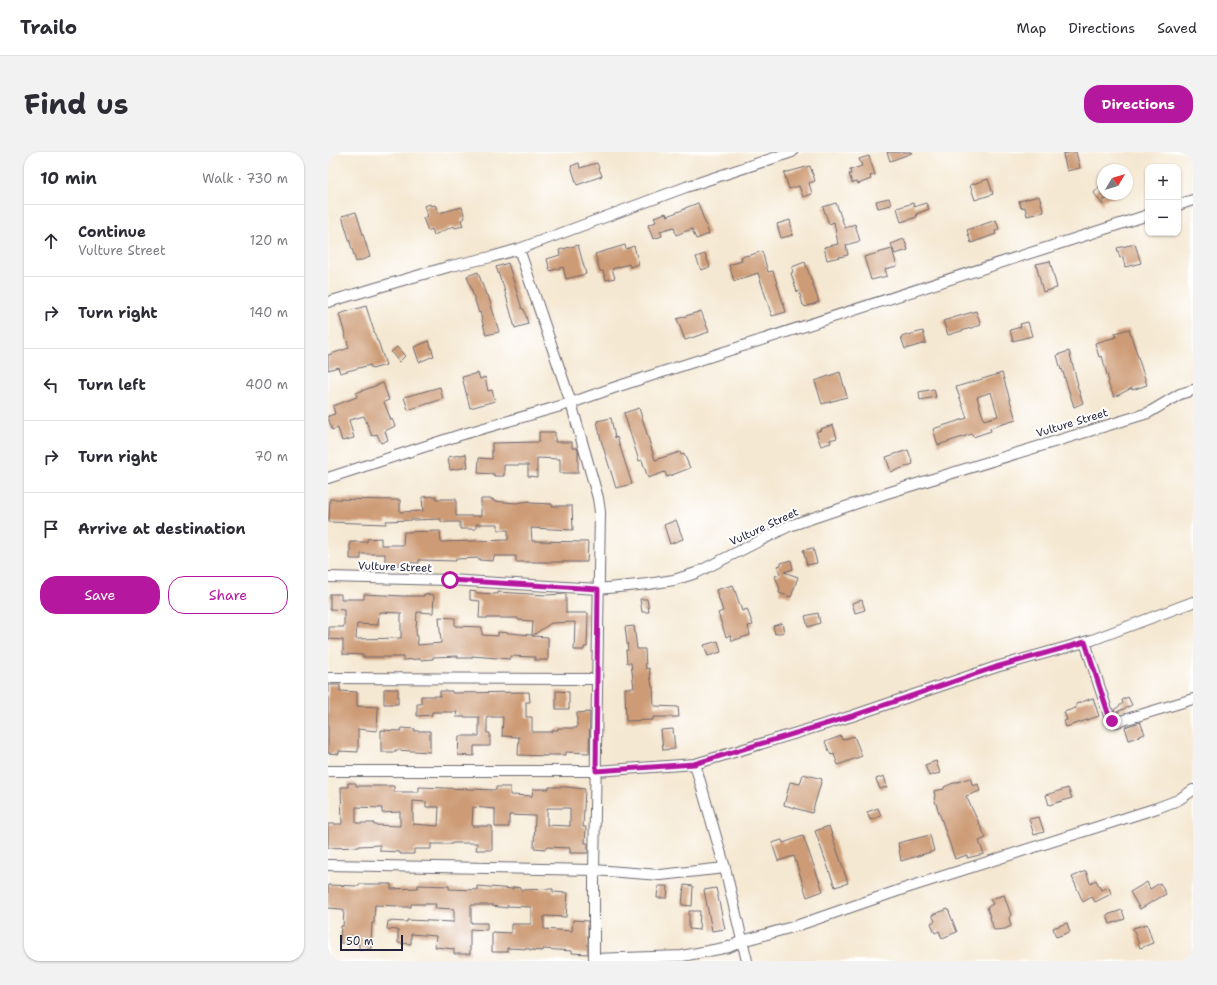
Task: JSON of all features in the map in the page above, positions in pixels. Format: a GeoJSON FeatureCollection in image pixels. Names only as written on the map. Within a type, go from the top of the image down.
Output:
{"type":"FeatureCollection","features":[{"type":"Feature","properties":{"kind":"street"},"geometry":{"type":"LineString","coordinates":[[328,302],[451,266],[519,249],[686,187],[792,152]]}},
{"type":"Feature","properties":{"kind":"street"},"geometry":{"type":"LineString","coordinates":[[1181,204],[1193,200]]}},
{"type":"Feature","properties":{"kind":"street"},"geometry":{"type":"LineString","coordinates":[[328,478],[460,435],[571,403],[616,387],[1145,216]]}},
{"type":"Feature","properties":{"kind":"street"},"geometry":{"type":"LineString","coordinates":[[519,249],[571,403],[598,498],[600,512],[594,870],[594,960],[682,958],[729,946],[796,926],[903,889],[1157,808],[1178,800],[1193,790]]}},
{"type":"Feature","properties":{"kind":"street","name":"Vulture Street"},"geometry":{"type":"LineString","coordinates":[[328,577],[450,580],[598,589],[674,580],[696,572],[789,526],[884,494],[1148,413],[1180,394],[1193,390]]}},
{"type":"Feature","properties":{"kind":"street"},"geometry":{"type":"LineString","coordinates":[[328,771],[596,771],[694,764],[852,716],[996,667],[1085,642],[1193,602]]}},
{"type":"Feature","properties":{"kind":"street"},"geometry":{"type":"LineString","coordinates":[[1085,642],[1109,716],[1112,721],[1117,722],[1193,699]]}},
{"type":"Feature","properties":{"kind":"street"},"geometry":{"type":"LineString","coordinates":[[328,678],[597,679]]}},
{"type":"Feature","properties":{"kind":"street"},"geometry":{"type":"LineString","coordinates":[[694,764],[725,868],[747,961]]}},
{"type":"Feature","properties":{"kind":"street"},"geometry":{"type":"LineString","coordinates":[[328,865],[594,870],[660,874],[725,868]]}},
{"type":"Feature","properties":{"kind":"building"},"geometry":{"type":"Polygon","coordinates":[[[887,152],[912,152],[912,153],[890,161],[887,152]]]}},
{"type":"Feature","properties":{"kind":"building"},"geometry":{"type":"Polygon","coordinates":[[[1076,152],[1080,168],[1067,171],[1063,154],[1076,152]]]}},
{"type":"Feature","properties":{"kind":"building"},"geometry":{"type":"Polygon","coordinates":[[[869,156],[875,175],[870,176],[871,179],[858,184],[857,182],[852,183],[849,174],[851,174],[850,170],[862,166],[859,159],[869,156]]]}},
{"type":"Feature","properties":{"kind":"building"},"geometry":{"type":"Polygon","coordinates":[[[579,163],[580,168],[597,163],[602,176],[577,185],[571,166],[579,163]]]}},
{"type":"Feature","properties":{"kind":"building"},"geometry":{"type":"Polygon","coordinates":[[[810,166],[815,181],[809,183],[812,194],[803,197],[799,186],[789,189],[784,173],[810,166]]]}},
{"type":"Feature","properties":{"kind":"building"},"geometry":{"type":"Polygon","coordinates":[[[988,179],[993,194],[975,200],[970,185],[988,179]]]}},
{"type":"Feature","properties":{"kind":"building"},"geometry":{"type":"Polygon","coordinates":[[[1097,189],[1097,197],[1094,193],[1097,189]]]}},
{"type":"Feature","properties":{"kind":"building"},"geometry":{"type":"Polygon","coordinates":[[[1039,196],[1044,212],[1027,216],[1025,207],[1021,208],[1019,201],[1039,196]]]}},
{"type":"Feature","properties":{"kind":"building"},"geometry":{"type":"Polygon","coordinates":[[[889,198],[891,205],[878,208],[876,201],[889,198]]]}},
{"type":"Feature","properties":{"kind":"building"},"geometry":{"type":"Polygon","coordinates":[[[698,203],[709,234],[696,239],[692,229],[676,235],[674,227],[660,231],[662,236],[653,239],[648,225],[656,222],[654,217],[666,213],[667,216],[698,203]]]}},
{"type":"Feature","properties":{"kind":"building"},"geometry":{"type":"Polygon","coordinates":[[[836,203],[845,228],[855,224],[860,241],[846,245],[848,255],[827,260],[824,247],[838,244],[834,222],[829,224],[823,207],[836,203]]]}},
{"type":"Feature","properties":{"kind":"building"},"geometry":{"type":"Polygon","coordinates":[[[913,203],[914,207],[926,203],[929,209],[916,214],[917,217],[901,222],[897,208],[913,203]]]}},
{"type":"Feature","properties":{"kind":"building"},"geometry":{"type":"Polygon","coordinates":[[[430,204],[431,206],[435,205],[439,213],[462,207],[465,218],[461,220],[463,226],[455,228],[454,226],[434,235],[432,229],[428,231],[423,218],[428,216],[424,206],[430,204]]]}},
{"type":"Feature","properties":{"kind":"building"},"geometry":{"type":"Polygon","coordinates":[[[356,212],[370,257],[356,262],[342,216],[356,212]]]}},
{"type":"Feature","properties":{"kind":"building"},"geometry":{"type":"Polygon","coordinates":[[[790,220],[793,235],[781,238],[777,224],[790,220]]]}},
{"type":"Feature","properties":{"kind":"building"},"geometry":{"type":"Polygon","coordinates":[[[996,220],[999,229],[995,231],[996,234],[971,243],[967,230],[996,220]]]}},
{"type":"Feature","properties":{"kind":"building"},"geometry":{"type":"Polygon","coordinates":[[[904,239],[908,250],[895,254],[891,244],[904,239]]]}},
{"type":"Feature","properties":{"kind":"building"},"geometry":{"type":"Polygon","coordinates":[[[1135,244],[1141,263],[1125,267],[1123,257],[1120,258],[1117,248],[1135,244]]]}},
{"type":"Feature","properties":{"kind":"building"},"geometry":{"type":"Polygon","coordinates":[[[578,245],[586,274],[566,279],[563,267],[550,271],[547,259],[560,255],[559,250],[578,245]]]}},
{"type":"Feature","properties":{"kind":"building"},"geometry":{"type":"Polygon","coordinates":[[[625,245],[626,249],[634,246],[639,264],[630,267],[629,264],[612,269],[615,278],[606,280],[603,271],[600,271],[595,254],[625,245]]]}},
{"type":"Feature","properties":{"kind":"building"},"geometry":{"type":"Polygon","coordinates":[[[892,249],[897,266],[885,269],[887,276],[871,280],[864,257],[892,249]]]}},
{"type":"Feature","properties":{"kind":"building"},"geometry":{"type":"Polygon","coordinates":[[[762,251],[768,272],[773,271],[786,312],[772,316],[758,273],[734,281],[729,265],[742,261],[741,257],[762,251]]]}},
{"type":"Feature","properties":{"kind":"building"},"geometry":{"type":"Polygon","coordinates":[[[705,254],[710,267],[701,270],[696,257],[705,254]]]}},
{"type":"Feature","properties":{"kind":"building"},"geometry":{"type":"Polygon","coordinates":[[[1050,261],[1057,288],[1043,292],[1036,264],[1050,261]]]}},
{"type":"Feature","properties":{"kind":"building"},"geometry":{"type":"Polygon","coordinates":[[[805,262],[819,302],[805,307],[799,291],[797,292],[791,273],[793,272],[792,267],[805,262]]]}},
{"type":"Feature","properties":{"kind":"building"},"geometry":{"type":"Polygon","coordinates":[[[508,263],[528,324],[515,328],[502,281],[496,267],[508,263]]]}},
{"type":"Feature","properties":{"kind":"building"},"geometry":{"type":"Polygon","coordinates":[[[478,272],[486,295],[488,295],[499,332],[486,335],[480,312],[479,313],[467,276],[478,272]]]}},
{"type":"Feature","properties":{"kind":"building"},"geometry":{"type":"Polygon","coordinates":[[[366,306],[386,365],[372,369],[370,365],[340,373],[338,367],[328,370],[328,355],[349,348],[339,314],[366,306]]]}},
{"type":"Feature","properties":{"kind":"building"},"geometry":{"type":"Polygon","coordinates":[[[701,311],[709,332],[685,340],[677,319],[701,311]]]}},
{"type":"Feature","properties":{"kind":"building"},"geometry":{"type":"Polygon","coordinates":[[[976,311],[981,325],[948,335],[943,321],[976,311]]]}},
{"type":"Feature","properties":{"kind":"building"},"geometry":{"type":"Polygon","coordinates":[[[1028,322],[1032,336],[1013,341],[1010,330],[1021,327],[1020,324],[1028,322]]]}},
{"type":"Feature","properties":{"kind":"building"},"geometry":{"type":"Polygon","coordinates":[[[1129,329],[1147,385],[1132,390],[1132,388],[1114,397],[1108,383],[1102,356],[1099,357],[1095,343],[1116,337],[1115,333],[1129,329]]]}},
{"type":"Feature","properties":{"kind":"building"},"geometry":{"type":"Polygon","coordinates":[[[923,331],[926,343],[905,349],[901,337],[923,331]]]}},
{"type":"Feature","properties":{"kind":"building"},"geometry":{"type":"Polygon","coordinates":[[[429,341],[434,356],[419,362],[414,347],[429,341]]]}},
{"type":"Feature","properties":{"kind":"building"},"geometry":{"type":"Polygon","coordinates":[[[397,347],[405,356],[399,362],[391,352],[397,347]]]}},
{"type":"Feature","properties":{"kind":"building"},"geometry":{"type":"Polygon","coordinates":[[[1069,351],[1083,403],[1074,407],[1057,355],[1069,351]]]}},
{"type":"Feature","properties":{"kind":"building"},"geometry":{"type":"Polygon","coordinates":[[[840,372],[847,397],[822,404],[815,381],[840,372]]]}},
{"type":"Feature","properties":{"kind":"building"},"geometry":{"type":"Polygon","coordinates":[[[478,373],[480,379],[485,377],[488,391],[492,390],[495,401],[470,408],[462,377],[478,373]]]}},
{"type":"Feature","properties":{"kind":"building"},"geometry":{"type":"Polygon","coordinates":[[[1002,373],[1016,420],[990,428],[991,431],[973,437],[972,434],[938,445],[933,429],[967,418],[956,387],[1002,373]],[[991,392],[977,397],[984,420],[998,416],[991,392]]]}},
{"type":"Feature","properties":{"kind":"building"},"geometry":{"type":"Polygon","coordinates":[[[383,383],[389,400],[384,402],[395,426],[385,431],[388,440],[381,443],[377,434],[372,436],[364,416],[349,420],[354,438],[342,441],[338,428],[332,430],[328,417],[335,414],[333,406],[357,397],[356,393],[383,383]]]}},
{"type":"Feature","properties":{"kind":"building"},"geometry":{"type":"Polygon","coordinates":[[[440,387],[443,399],[408,410],[404,397],[440,387]]]}},
{"type":"Feature","properties":{"kind":"building"},"geometry":{"type":"Polygon","coordinates":[[[934,389],[936,397],[920,400],[919,392],[934,389]]]}},
{"type":"Feature","properties":{"kind":"building"},"geometry":{"type":"Polygon","coordinates":[[[639,408],[655,460],[680,452],[681,455],[684,454],[690,468],[667,477],[665,472],[648,478],[642,460],[639,461],[624,413],[639,408]]]}},
{"type":"Feature","properties":{"kind":"building"},"geometry":{"type":"Polygon","coordinates":[[[611,418],[615,438],[617,437],[632,484],[616,488],[601,440],[597,421],[611,418]]]}},
{"type":"Feature","properties":{"kind":"building"},"geometry":{"type":"Polygon","coordinates":[[[833,425],[837,438],[830,440],[831,443],[821,446],[816,432],[821,430],[820,429],[833,425]]]}},
{"type":"Feature","properties":{"kind":"building"},"geometry":{"type":"Polygon","coordinates":[[[539,432],[555,432],[555,442],[572,442],[572,448],[577,448],[578,450],[578,473],[560,473],[560,459],[537,458],[537,477],[528,476],[528,465],[504,465],[504,476],[478,473],[479,458],[492,459],[492,443],[539,442],[539,432]]]}},
{"type":"Feature","properties":{"kind":"building"},"geometry":{"type":"Polygon","coordinates":[[[908,450],[913,464],[891,472],[886,457],[908,450]]]}},
{"type":"Feature","properties":{"kind":"building"},"geometry":{"type":"Polygon","coordinates":[[[466,454],[468,467],[450,470],[448,457],[466,454]]]}},
{"type":"Feature","properties":{"kind":"building"},"geometry":{"type":"Polygon","coordinates":[[[436,496],[436,499],[456,499],[456,516],[481,516],[481,499],[493,499],[493,501],[516,503],[530,501],[530,503],[552,504],[552,506],[572,506],[573,530],[531,528],[532,541],[588,542],[587,562],[516,562],[516,556],[494,556],[493,561],[479,560],[479,558],[456,559],[456,561],[419,560],[419,563],[385,565],[385,554],[361,554],[361,559],[350,559],[350,542],[367,542],[367,539],[381,538],[381,545],[403,545],[404,532],[440,531],[441,542],[508,540],[508,530],[498,530],[498,524],[476,524],[476,529],[460,529],[460,522],[441,522],[441,519],[386,521],[386,524],[329,522],[330,499],[400,500],[400,512],[423,511],[422,497],[436,496]]]}},
{"type":"Feature","properties":{"kind":"building"},"geometry":{"type":"Polygon","coordinates":[[[676,520],[683,539],[670,544],[664,525],[676,520]]]}},
{"type":"Feature","properties":{"kind":"building"},"geometry":{"type":"Polygon","coordinates":[[[813,548],[817,563],[807,565],[803,550],[813,548]]]}},
{"type":"Feature","properties":{"kind":"building"},"geometry":{"type":"Polygon","coordinates":[[[791,560],[793,569],[784,572],[798,577],[791,597],[779,593],[780,589],[775,576],[780,574],[777,566],[791,560]]]}},
{"type":"Feature","properties":{"kind":"building"},"geometry":{"type":"Polygon","coordinates":[[[733,585],[742,611],[747,609],[753,625],[748,626],[750,635],[732,641],[730,635],[726,637],[718,613],[723,611],[716,590],[733,585]]]}},
{"type":"Feature","properties":{"kind":"building"},"geometry":{"type":"Polygon","coordinates":[[[470,591],[477,593],[498,594],[498,592],[546,595],[566,594],[566,613],[588,613],[587,647],[584,647],[584,650],[574,650],[575,622],[551,623],[532,636],[548,637],[548,660],[535,660],[535,657],[510,656],[510,659],[472,656],[472,658],[458,658],[458,656],[433,657],[433,659],[420,660],[403,660],[403,657],[363,657],[363,655],[343,654],[343,640],[329,639],[329,627],[344,627],[344,610],[330,609],[330,594],[341,594],[341,599],[364,599],[364,594],[403,596],[424,596],[424,594],[434,595],[433,613],[417,612],[416,631],[418,645],[441,643],[439,617],[455,618],[455,626],[482,627],[482,635],[498,636],[498,632],[532,635],[533,621],[518,620],[518,618],[479,618],[480,601],[470,600],[470,591]],[[379,612],[378,625],[357,624],[356,639],[401,638],[401,613],[379,612]]]}},
{"type":"Feature","properties":{"kind":"building"},"geometry":{"type":"Polygon","coordinates":[[[640,599],[647,599],[649,612],[642,612],[640,599]]]}},
{"type":"Feature","properties":{"kind":"building"},"geometry":{"type":"Polygon","coordinates":[[[862,600],[865,610],[855,613],[852,603],[862,600]]]}},
{"type":"Feature","properties":{"kind":"building"},"geometry":{"type":"Polygon","coordinates":[[[818,613],[820,623],[808,627],[805,616],[818,613]]]}},
{"type":"Feature","properties":{"kind":"building"},"geometry":{"type":"Polygon","coordinates":[[[782,623],[784,632],[775,634],[773,626],[782,623]]]}},
{"type":"Feature","properties":{"kind":"building"},"geometry":{"type":"Polygon","coordinates":[[[634,626],[637,649],[645,649],[646,669],[649,668],[653,687],[654,706],[678,707],[679,717],[653,717],[653,720],[626,721],[625,688],[634,688],[631,663],[627,663],[626,650],[628,650],[625,627],[634,626]]]}},
{"type":"Feature","properties":{"kind":"building"},"geometry":{"type":"Polygon","coordinates":[[[718,641],[721,652],[708,656],[704,645],[718,641]]]}},
{"type":"Feature","properties":{"kind":"building"},"geometry":{"type":"Polygon","coordinates":[[[328,685],[340,685],[340,691],[357,692],[357,706],[378,707],[377,731],[358,729],[358,752],[339,751],[339,754],[328,753],[328,685]]]}},
{"type":"Feature","properties":{"kind":"building"},"geometry":{"type":"Polygon","coordinates":[[[384,689],[398,689],[398,704],[384,704],[384,689]]]}},
{"type":"Feature","properties":{"kind":"building"},"geometry":{"type":"Polygon","coordinates":[[[440,691],[452,691],[452,693],[529,692],[530,702],[526,702],[526,717],[532,717],[532,732],[552,732],[553,730],[558,730],[558,728],[577,728],[577,713],[590,712],[589,753],[566,752],[566,755],[547,756],[518,755],[519,737],[502,736],[503,717],[487,717],[487,733],[490,733],[490,746],[474,746],[474,756],[458,755],[459,736],[479,736],[479,717],[456,717],[457,712],[432,712],[432,715],[417,716],[417,704],[421,704],[421,696],[440,696],[440,691]]]}},
{"type":"Feature","properties":{"kind":"building"},"geometry":{"type":"Polygon","coordinates":[[[556,691],[569,692],[569,709],[556,709],[556,691]]]}},
{"type":"Feature","properties":{"kind":"building"},"geometry":{"type":"Polygon","coordinates":[[[1128,697],[1132,705],[1115,713],[1114,710],[1123,703],[1122,700],[1128,697]]]}},
{"type":"Feature","properties":{"kind":"building"},"geometry":{"type":"Polygon","coordinates":[[[1093,698],[1099,716],[1066,727],[1064,721],[1067,720],[1064,712],[1076,708],[1076,704],[1093,698]]]}},
{"type":"Feature","properties":{"kind":"building"},"geometry":{"type":"Polygon","coordinates":[[[1140,722],[1145,734],[1129,740],[1125,727],[1140,722]]]}},
{"type":"Feature","properties":{"kind":"building"},"geometry":{"type":"Polygon","coordinates":[[[401,728],[415,729],[415,731],[430,731],[430,752],[395,750],[395,752],[381,752],[381,730],[401,731],[401,728]]]}},
{"type":"Feature","properties":{"kind":"building"},"geometry":{"type":"Polygon","coordinates":[[[673,729],[675,749],[663,750],[661,730],[673,729]]]}},
{"type":"Feature","properties":{"kind":"building"},"geometry":{"type":"Polygon","coordinates":[[[841,736],[842,740],[854,736],[862,756],[838,765],[834,754],[831,755],[825,742],[841,736]]]}},
{"type":"Feature","properties":{"kind":"building"},"geometry":{"type":"Polygon","coordinates":[[[936,761],[940,773],[929,776],[925,765],[936,761]]]}},
{"type":"Feature","properties":{"kind":"building"},"geometry":{"type":"Polygon","coordinates":[[[803,774],[822,779],[812,813],[784,805],[790,782],[800,784],[803,774]]]}},
{"type":"Feature","properties":{"kind":"building"},"geometry":{"type":"Polygon","coordinates":[[[884,776],[887,787],[880,789],[876,779],[884,776]]]}},
{"type":"Feature","properties":{"kind":"building"},"geometry":{"type":"Polygon","coordinates":[[[970,778],[973,786],[978,784],[980,791],[966,796],[986,838],[979,841],[984,854],[967,858],[967,855],[955,859],[934,798],[934,791],[944,789],[944,787],[951,784],[970,778]]]}},
{"type":"Feature","properties":{"kind":"building"},"geometry":{"type":"Polygon","coordinates":[[[348,783],[356,783],[356,786],[394,786],[394,792],[419,792],[419,787],[496,790],[496,787],[510,787],[510,795],[532,796],[533,789],[566,787],[585,789],[583,827],[586,827],[585,843],[588,843],[588,853],[570,853],[570,848],[534,848],[535,816],[509,815],[509,827],[495,827],[495,809],[473,807],[472,826],[492,826],[492,850],[476,850],[477,843],[431,844],[431,849],[414,849],[414,854],[400,854],[400,852],[380,851],[380,845],[328,848],[328,824],[342,824],[341,787],[348,787],[348,783]],[[413,801],[413,824],[438,826],[439,807],[426,807],[426,802],[413,801]],[[356,807],[356,823],[374,823],[374,825],[400,826],[400,812],[382,813],[382,808],[356,807]],[[547,808],[547,825],[570,826],[570,808],[547,808]]]}},
{"type":"Feature","properties":{"kind":"building"},"geometry":{"type":"Polygon","coordinates":[[[1068,788],[1072,798],[1049,805],[1046,795],[1068,788]]]}},
{"type":"Feature","properties":{"kind":"building"},"geometry":{"type":"Polygon","coordinates":[[[878,808],[881,816],[870,820],[867,812],[878,808]]]}},
{"type":"Feature","properties":{"kind":"building"},"geometry":{"type":"Polygon","coordinates":[[[1039,817],[1044,832],[1034,835],[1029,819],[1039,817]]]}},
{"type":"Feature","properties":{"kind":"building"},"geometry":{"type":"Polygon","coordinates":[[[829,826],[848,883],[835,887],[815,831],[829,826]]]}},
{"type":"Feature","properties":{"kind":"building"},"geometry":{"type":"Polygon","coordinates":[[[930,835],[934,851],[901,861],[898,843],[930,835]]]}},
{"type":"Feature","properties":{"kind":"building"},"geometry":{"type":"Polygon","coordinates":[[[803,836],[823,891],[807,897],[794,856],[778,861],[772,843],[782,840],[783,843],[803,836]]]}},
{"type":"Feature","properties":{"kind":"building"},"geometry":{"type":"Polygon","coordinates":[[[1086,871],[1090,883],[1096,880],[1101,890],[1109,887],[1111,894],[1095,902],[1092,897],[1083,902],[1072,877],[1086,871]]]}},
{"type":"Feature","properties":{"kind":"building"},"geometry":{"type":"Polygon","coordinates":[[[1147,882],[1150,889],[1160,883],[1166,894],[1140,909],[1130,892],[1147,882]]]}},
{"type":"Feature","properties":{"kind":"building"},"geometry":{"type":"Polygon","coordinates":[[[359,884],[391,884],[391,889],[418,888],[418,885],[449,886],[449,889],[477,890],[477,886],[513,889],[513,887],[521,888],[521,890],[553,889],[553,892],[568,893],[566,917],[544,916],[544,929],[572,931],[573,920],[588,921],[588,954],[572,953],[572,951],[543,949],[543,951],[507,948],[507,952],[492,952],[492,932],[511,933],[511,924],[531,924],[531,907],[507,906],[507,908],[492,906],[493,905],[471,905],[471,923],[487,923],[487,930],[470,929],[470,954],[454,954],[454,949],[435,947],[436,936],[411,934],[411,944],[398,943],[398,930],[387,929],[388,921],[407,922],[407,920],[454,922],[454,909],[435,908],[436,904],[411,904],[411,907],[375,905],[374,923],[372,923],[371,949],[359,949],[359,944],[340,943],[344,910],[328,908],[328,885],[359,886],[359,884]]]}},
{"type":"Feature","properties":{"kind":"building"},"geometry":{"type":"Polygon","coordinates":[[[684,885],[693,886],[692,906],[682,905],[684,885]]]}},
{"type":"Feature","properties":{"kind":"building"},"geometry":{"type":"Polygon","coordinates":[[[658,886],[668,886],[667,898],[657,898],[658,886]]]}},
{"type":"Feature","properties":{"kind":"building"},"geometry":{"type":"Polygon","coordinates":[[[716,888],[725,929],[712,931],[704,890],[716,888]]]}},
{"type":"Feature","properties":{"kind":"building"},"geometry":{"type":"Polygon","coordinates":[[[1004,895],[1011,915],[1009,918],[1011,926],[1005,929],[994,930],[987,907],[993,904],[990,899],[1004,895]]]}},
{"type":"Feature","properties":{"kind":"building"},"geometry":{"type":"Polygon","coordinates":[[[948,909],[957,932],[942,938],[939,931],[935,933],[931,923],[935,921],[932,915],[948,909]]]}},
{"type":"Feature","properties":{"kind":"building"},"geometry":{"type":"Polygon","coordinates":[[[1122,910],[1125,919],[1110,924],[1107,915],[1122,910]]]}},
{"type":"Feature","properties":{"kind":"building"},"geometry":{"type":"Polygon","coordinates":[[[689,911],[700,911],[699,930],[689,929],[689,911]]]}},
{"type":"Feature","properties":{"kind":"building"},"geometry":{"type":"Polygon","coordinates":[[[1067,923],[1070,932],[1056,937],[1053,928],[1067,923]]]}},
{"type":"Feature","properties":{"kind":"building"},"geometry":{"type":"Polygon","coordinates":[[[1147,924],[1153,943],[1140,948],[1133,928],[1147,924]]]}},
{"type":"Feature","properties":{"kind":"route"},"geometry":{"type":"LineString","coordinates":[[450,580],[598,589],[596,771],[694,764],[852,716],[996,667],[1085,642],[1109,716],[1112,721]]}}]}
